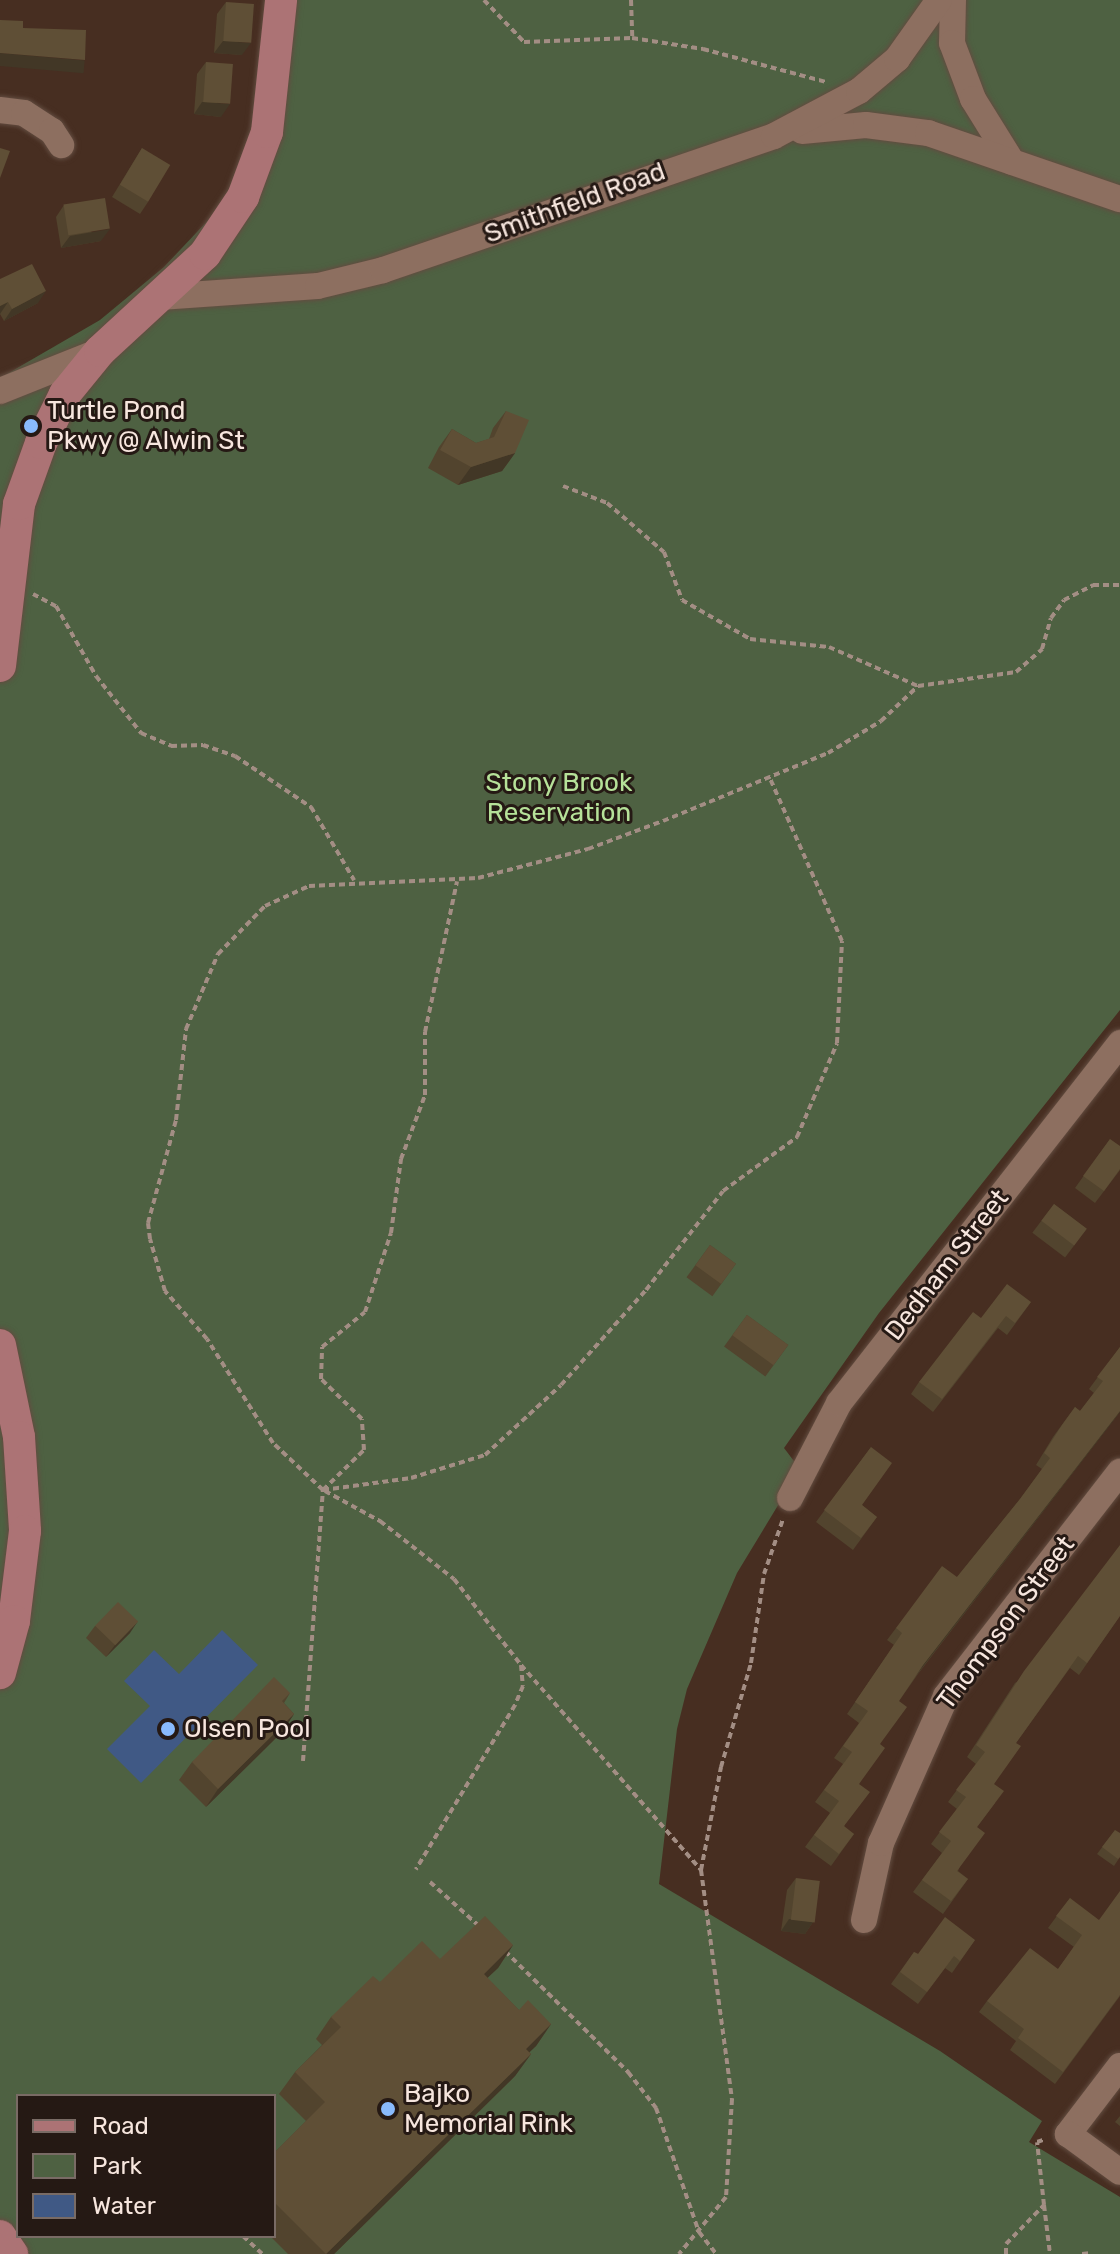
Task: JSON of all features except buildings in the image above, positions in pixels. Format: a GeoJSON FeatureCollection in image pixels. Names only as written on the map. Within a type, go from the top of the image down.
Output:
{"type":"FeatureCollection","features":[{"type":"Feature","properties":{"kind":"main road"},"geometry":{"type":"LineString","coordinates":[[0,666],[6,581],[19,504],[37,454],[65,394],[100,351],[205,254],[243,197],[267,132],[281,0]]}},
{"type":"Feature","properties":{"kind":"main road"},"geometry":{"type":"LineString","coordinates":[[0,1345],[19,1437],[25,1531],[14,1621],[0,1673]]}},
{"type":"Feature","properties":{"kind":"main road"},"geometry":{"type":"LineString","coordinates":[[0,2236],[12,2254]]}},
{"type":"Feature","properties":{"kind":"street","name":"Smithfield Road"},"geometry":{"type":"LineString","coordinates":[[160,297],[318,286],[383,270],[774,136],[859,91],[897,59],[939,0]]}},
{"type":"Feature","properties":{"kind":"street"},"geometry":{"type":"LineString","coordinates":[[953,0],[952,43],[973,99],[1012,162]]}},
{"type":"Feature","properties":{"kind":"street"},"geometry":{"type":"LineString","coordinates":[[0,110],[24,113],[52,131],[61,145]]}},
{"type":"Feature","properties":{"kind":"street"},"geometry":{"type":"LineString","coordinates":[[774,136],[866,125],[928,133],[1120,199]]}},
{"type":"Feature","properties":{"kind":"street"},"geometry":{"type":"LineString","coordinates":[[0,391],[100,351]]}},
{"type":"Feature","properties":{"kind":"street"},"geometry":{"type":"LineString","coordinates":[[0,547],[6,581]]}},
{"type":"Feature","properties":{"kind":"street","name":"Dedham Street"},"geometry":{"type":"LineString","coordinates":[[790,1498],[839,1403],[1120,1043]]}},
{"type":"Feature","properties":{"kind":"street","name":"Thompson Street"},"geometry":{"type":"LineString","coordinates":[[864,1920],[881,1843],[946,1696],[1120,1472]]}},
{"type":"Feature","properties":{"kind":"street"},"geometry":{"type":"LineString","coordinates":[[1120,2066],[1068,2134],[1120,2172]]}},
{"type":"Feature","properties":{"kind":"path"},"geometry":{"type":"LineString","coordinates":[[484,0],[524,42],[632,38],[703,49],[859,91]]}},
{"type":"Feature","properties":{"kind":"path"},"geometry":{"type":"LineString","coordinates":[[631,0],[632,38]]}},
{"type":"Feature","properties":{"kind":"path"},"geometry":{"type":"LineString","coordinates":[[563,486],[607,503],[664,552],[682,600],[750,639],[829,647],[918,686],[1016,672],[1042,649],[1051,618],[1064,600],[1093,585],[1120,585]]}},
{"type":"Feature","properties":{"kind":"path"},"geometry":{"type":"LineString","coordinates":[[6,581],[56,606],[96,676],[141,733],[171,746],[203,745],[235,756],[311,807],[354,880]]}},
{"type":"Feature","properties":{"kind":"path"},"geometry":{"type":"LineString","coordinates":[[701,1870],[521,1665],[454,1579],[380,1521],[323,1490],[293,1466],[258,1424],[207,1339],[165,1291],[154,1263],[148,1223],[176,1120],[186,1029],[218,954],[247,919],[284,895],[354,880],[457,881],[588,849],[828,753],[864,732],[918,686]]}},
{"type":"Feature","properties":{"kind":"path"},"geometry":{"type":"LineString","coordinates":[[323,1490],[411,1478],[485,1455],[561,1385],[627,1311],[723,1191],[797,1137],[837,1043],[842,941],[769,776]]}},
{"type":"Feature","properties":{"kind":"path"},"geometry":{"type":"LineString","coordinates":[[303,1761],[323,1490],[364,1450],[362,1419],[321,1379],[322,1347],[365,1312],[391,1233],[401,1159],[425,1095],[425,1032],[457,881]]}},
{"type":"Feature","properties":{"kind":"path"},"geometry":{"type":"LineString","coordinates":[[679,2254],[726,2197],[732,2099],[701,1870],[721,1767],[751,1663],[764,1574],[790,1498]]}},
{"type":"Feature","properties":{"kind":"path"},"geometry":{"type":"LineString","coordinates":[[416,1869],[515,1705],[523,1686],[521,1665]]}},
{"type":"Feature","properties":{"kind":"path"},"geometry":{"type":"LineString","coordinates":[[430,1882],[487,1933]]}},
{"type":"Feature","properties":{"kind":"path"},"geometry":{"type":"LineString","coordinates":[[497,1944],[628,2072],[656,2108],[699,2232],[716,2254]]}},
{"type":"Feature","properties":{"kind":"path"},"geometry":{"type":"LineString","coordinates":[[1050,2254],[1037,2142],[1068,2134]]}},
{"type":"Feature","properties":{"kind":"path"},"geometry":{"type":"LineString","coordinates":[[1006,2254],[1006,2244],[1044,2205]]}},
{"type":"Feature","properties":{"kind":"path"},"geometry":{"type":"LineString","coordinates":[[245,2238],[262,2254]]}},
{"type":"Feature","properties":{"kind":"path"},"geometry":{"type":"LineString","coordinates":[[1082,2254],[1091,2253]]}},
{"type":"Feature","properties":{"kind":"green space","name":"Stony Brook Reservation"},"geometry":{"type":"Polygon","coordinates":[[[288,0],[1120,0],[1120,1010],[879,1313],[784,1448],[800,1469],[737,1573],[687,1689],[677,1729],[659,1884],[940,2051],[1042,2121],[1029,2142],[1120,2197],[1120,2254],[0,2254],[0,378],[100,320],[164,267],[214,214],[248,160],[288,0]]]}},
{"type":"Feature","properties":{"kind":"water"},"geometry":{"type":"Polygon","coordinates":[[[222,1630],[258,1665],[141,1783],[107,1749],[150,1706],[124,1681],[154,1650],[179,1674],[222,1630]]]}},
{"type":"Feature","properties":{"kind":"place","name":"Turtle Pond Pkwy @ Alwin St"},"geometry":{"type":"Point","coordinates":[31,426]}},
{"type":"Feature","properties":{"kind":"place","name":"Olsen Pool"},"geometry":{"type":"Point","coordinates":[168,1729]}},
{"type":"Feature","properties":{"kind":"place","name":"Bajko Memorial Rink"},"geometry":{"type":"Point","coordinates":[388,2109]}}]}
